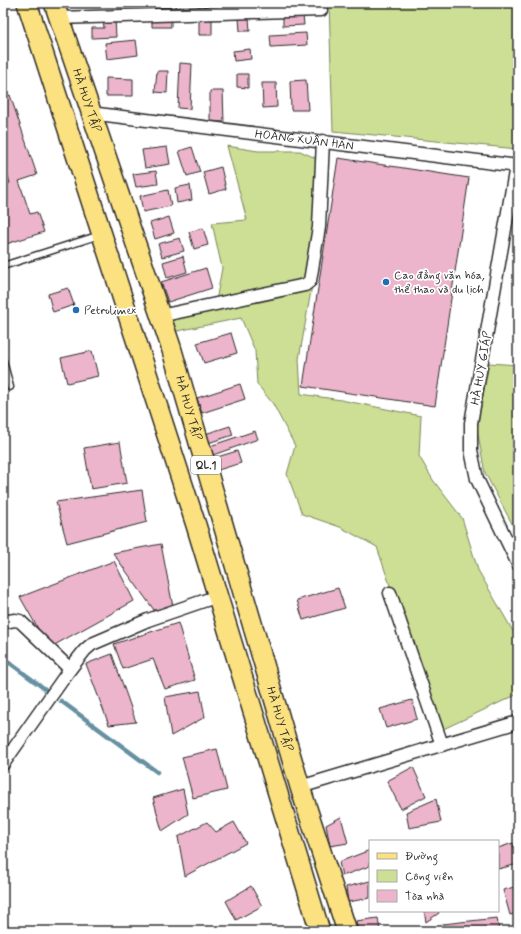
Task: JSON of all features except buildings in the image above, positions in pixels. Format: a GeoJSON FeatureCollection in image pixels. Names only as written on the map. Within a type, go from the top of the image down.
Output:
{"type":"FeatureCollection","features":[{"type":"Feature","properties":{"kind":"main road","name":"HÀ HUY TẬP"},"geometry":{"type":"LineString","coordinates":[[27,3],[218,596],[320,931]]}},
{"type":"Feature","properties":{"kind":"main road","name":"HÀ HUY TẬP"},"geometry":{"type":"LineString","coordinates":[[56,10],[171,347],[300,787],[347,931]]}},
{"type":"Feature","properties":{"kind":"street"},"geometry":{"type":"LineString","coordinates":[[56,10],[321,10]]}},
{"type":"Feature","properties":{"kind":"street","name":"HOÀNG XUÂN HÃN"},"geometry":{"type":"LineString","coordinates":[[90,113],[517,166]]}},
{"type":"Feature","properties":{"kind":"street"},"geometry":{"type":"LineString","coordinates":[[160,316],[305,285],[310,281],[319,227],[323,141]]}},
{"type":"Feature","properties":{"kind":"street","name":"HÀ HUY GIÁP"},"geometry":{"type":"LineString","coordinates":[[517,166],[471,423],[471,450],[477,479],[518,564]]}},
{"type":"Feature","properties":{"kind":"street"},"geometry":{"type":"LineString","coordinates":[[390,593],[442,745]]}},
{"type":"Feature","properties":{"kind":"street"},"geometry":{"type":"LineString","coordinates":[[3,764],[85,650],[102,639],[148,620],[218,596]]}},
{"type":"Feature","properties":{"kind":"street"},"geometry":{"type":"LineString","coordinates":[[3,622],[15,620],[20,621],[70,669]]}},
{"type":"Feature","properties":{"kind":"street"},"geometry":{"type":"LineString","coordinates":[[300,787],[518,722]]}},
{"type":"Feature","properties":{"kind":"lane"},"geometry":{"type":"LineString","coordinates":[[3,266],[102,234]]}},
{"type":"Feature","properties":{"kind":"lane"},"geometry":{"type":"LineString","coordinates":[[3,361],[10,387]]}},
{"type":"Feature","properties":{"kind":"green space"},"geometry":{"type":"Polygon","coordinates":[[[329,3],[518,3],[518,149],[333,131],[329,3]]]}},
{"type":"Feature","properties":{"kind":"green space"},"geometry":{"type":"Polygon","coordinates":[[[227,146],[258,151],[300,151],[320,160],[318,251],[299,359],[301,394],[341,400],[421,416],[419,456],[433,480],[462,518],[478,570],[518,640],[518,694],[439,731],[377,547],[340,527],[302,514],[287,474],[295,446],[273,404],[257,384],[255,351],[241,318],[163,334],[160,318],[216,301],[222,268],[212,223],[247,220],[227,146]]]}},
{"type":"Feature","properties":{"kind":"green space"},"geometry":{"type":"Polygon","coordinates":[[[489,363],[518,365],[518,535],[485,473],[477,429],[489,363]]]}},
{"type":"Feature","properties":{"kind":"waterway"},"geometry":{"type":"LineString","coordinates":[[3,658],[49,692]]}},
{"type":"Feature","properties":{"kind":"waterway"},"geometry":{"type":"LineString","coordinates":[[61,701],[157,772]]}},
{"type":"Feature","properties":{"kind":"place","name":"Cao đẳng văn hóa, thể thao và du lịch"},"geometry":{"type":"Point","coordinates":[386,282]}},
{"type":"Feature","properties":{"kind":"place","name":"Petrolimex"},"geometry":{"type":"Point","coordinates":[76,310]}}]}
